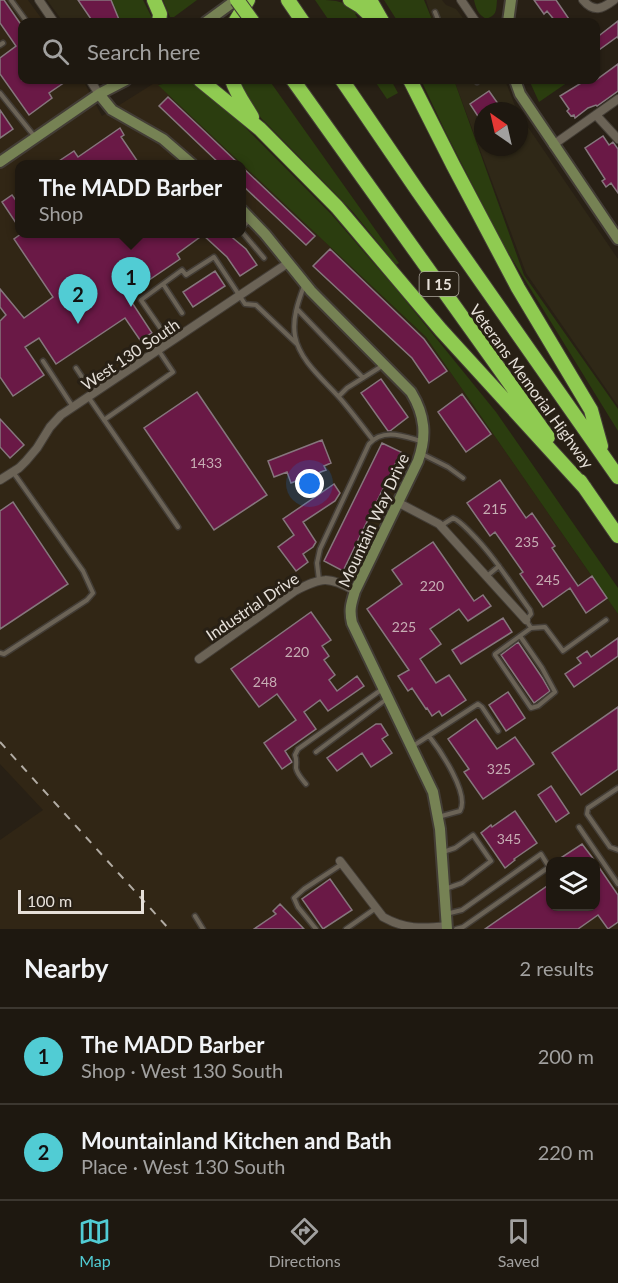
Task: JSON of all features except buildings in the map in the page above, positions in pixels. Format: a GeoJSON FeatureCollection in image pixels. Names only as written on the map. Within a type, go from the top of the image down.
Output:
{"type":"FeatureCollection","features":[{"type":"Feature","properties":{"kind":"highway"},"geometry":{"type":"LineString","coordinates":[[154,0],[160,18]]}},
{"type":"Feature","properties":{"kind":"highway"},"geometry":{"type":"LineString","coordinates":[[237,0],[250,18]]}},
{"type":"Feature","properties":{"kind":"highway"},"geometry":{"type":"LineString","coordinates":[[237,18],[248,0]]}},
{"type":"Feature","properties":{"kind":"highway"},"geometry":{"type":"LineString","coordinates":[[288,0],[300,18]]}},
{"type":"Feature","properties":{"kind":"highway"},"geometry":{"type":"LineString","coordinates":[[350,0],[373,18]]}},
{"type":"Feature","properties":{"kind":"highway"},"geometry":{"type":"LineString","coordinates":[[370,0],[381,18]]}},
{"type":"Feature","properties":{"kind":"highway"},"geometry":{"type":"LineString","coordinates":[[205,84],[260,129],[337,207],[441,330],[585,488]]}},
{"type":"Feature","properties":{"kind":"highway"},"geometry":{"type":"LineString","coordinates":[[233,84],[260,129]]}},
{"type":"Feature","properties":{"kind":"highway","name":"Veterans Memorial Highway"},"geometry":{"type":"LineString","coordinates":[[296,84],[618,536]]}},
{"type":"Feature","properties":{"kind":"highway","name":"Veterans Memorial Highway"},"geometry":{"type":"LineString","coordinates":[[345,84],[423,200],[618,477]]}},
{"type":"Feature","properties":{"kind":"highway"},"geometry":{"type":"LineString","coordinates":[[412,84],[518,288],[591,410],[604,456]]}},
{"type":"Feature","properties":{"kind":"street"},"geometry":{"type":"LineString","coordinates":[[39,0],[49,18]]}},
{"type":"Feature","properties":{"kind":"street"},"geometry":{"type":"LineString","coordinates":[[212,18],[237,0]]}},
{"type":"Feature","properties":{"kind":"street"},"geometry":{"type":"LineString","coordinates":[[461,0],[473,18]]}},
{"type":"Feature","properties":{"kind":"street"},"geometry":{"type":"LineString","coordinates":[[509,18],[511,0]]}},
{"type":"Feature","properties":{"kind":"street"},"geometry":{"type":"LineString","coordinates":[[583,0],[595,9],[614,0]]}},
{"type":"Feature","properties":{"kind":"street"},"geometry":{"type":"LineString","coordinates":[[93,84],[112,110],[163,139],[186,160]]}},
{"type":"Feature","properties":{"kind":"street"},"geometry":{"type":"LineString","coordinates":[[0,162],[99,94],[118,84]]}},
{"type":"Feature","properties":{"kind":"street"},"geometry":{"type":"LineString","coordinates":[[516,84],[520,94],[618,239]]}},
{"type":"Feature","properties":{"kind":"street"},"geometry":{"type":"LineString","coordinates":[[553,144],[618,99]]}},
{"type":"Feature","properties":{"kind":"street"},"geometry":{"type":"LineString","coordinates":[[596,115],[618,139]]}},
{"type":"Feature","properties":{"kind":"street","name":"Mountain Way Drive"},"geometry":{"type":"LineString","coordinates":[[246,214],[305,284],[411,392],[424,422],[421,453],[350,604],[352,623],[433,792],[438,818],[449,924]]}},
{"type":"Feature","properties":{"kind":"street","name":"West 130 South"},"geometry":{"type":"LineString","coordinates":[[0,480],[19,468],[32,455],[50,427],[62,415],[288,263]]}},
{"type":"Feature","properties":{"kind":"street"},"geometry":{"type":"LineString","coordinates":[[399,503],[441,526],[526,620]]}},
{"type":"Feature","properties":{"kind":"street","name":"Industrial Drive"},"geometry":{"type":"LineString","coordinates":[[200,659],[295,591],[319,580],[339,582],[355,591]]}},
{"type":"Feature","properties":{"kind":"street"},"geometry":{"type":"LineString","coordinates":[[341,862],[383,917],[392,924],[416,929],[449,924]]}},
{"type":"Feature","properties":{"kind":"lane"},"geometry":{"type":"LineString","coordinates":[[11,0],[24,18]]}},
{"type":"Feature","properties":{"kind":"lane"},"geometry":{"type":"LineString","coordinates":[[435,12],[438,18]]}},
{"type":"Feature","properties":{"kind":"lane"},"geometry":{"type":"LineString","coordinates":[[0,93],[35,138]]}},
{"type":"Feature","properties":{"kind":"lane"},"geometry":{"type":"LineString","coordinates":[[246,223],[251,219]]}},
{"type":"Feature","properties":{"kind":"lane"},"geometry":{"type":"LineString","coordinates":[[246,237],[264,258]]}},
{"type":"Feature","properties":{"kind":"lane"},"geometry":{"type":"LineString","coordinates":[[171,342],[141,300],[182,270],[186,275],[213,257],[245,304],[256,305],[297,344]]}},
{"type":"Feature","properties":{"kind":"lane"},"geometry":{"type":"LineString","coordinates":[[163,284],[182,313]]}},
{"type":"Feature","properties":{"kind":"lane"},"geometry":{"type":"LineString","coordinates":[[305,284],[296,309],[294,327],[300,353],[339,396],[373,440]]}},
{"type":"Feature","properties":{"kind":"lane"},"geometry":{"type":"LineString","coordinates":[[296,309],[363,378]]}},
{"type":"Feature","properties":{"kind":"lane"},"geometry":{"type":"LineString","coordinates":[[104,420],[173,372],[159,350]]}},
{"type":"Feature","properties":{"kind":"lane"},"geometry":{"type":"LineString","coordinates":[[43,361],[73,408]]}},
{"type":"Feature","properties":{"kind":"lane"},"geometry":{"type":"LineString","coordinates":[[339,396],[347,388],[385,364]]}},
{"type":"Feature","properties":{"kind":"lane"},"geometry":{"type":"LineString","coordinates":[[76,368],[104,420],[178,527]]}},
{"type":"Feature","properties":{"kind":"lane"},"geometry":{"type":"LineString","coordinates":[[319,580],[317,563],[320,549],[369,444],[380,436],[390,434],[423,441]]}},
{"type":"Feature","properties":{"kind":"lane"},"geometry":{"type":"LineString","coordinates":[[421,453],[463,478]]}},
{"type":"Feature","properties":{"kind":"lane"},"geometry":{"type":"LineString","coordinates":[[0,652],[4,654],[87,600],[93,593],[83,571],[13,472]]}},
{"type":"Feature","properties":{"kind":"lane"},"geometry":{"type":"LineString","coordinates":[[441,526],[453,518],[458,520],[479,541],[530,610],[531,614],[526,620],[531,628]]}},
{"type":"Feature","properties":{"kind":"lane"},"geometry":{"type":"LineString","coordinates":[[487,576],[499,566]]}},
{"type":"Feature","properties":{"kind":"lane"},"geometry":{"type":"LineString","coordinates":[[520,636],[555,692],[533,708],[530,707],[495,656],[520,636],[531,628],[544,627],[564,651],[606,620]]}},
{"type":"Feature","properties":{"kind":"lane"},"geometry":{"type":"LineString","coordinates":[[316,752],[387,693]]}},
{"type":"Feature","properties":{"kind":"lane"},"geometry":{"type":"LineString","coordinates":[[306,784],[298,774],[295,755],[298,749],[387,693]]}},
{"type":"Feature","properties":{"kind":"lane"},"geometry":{"type":"LineString","coordinates":[[412,747],[478,704],[498,731]]}},
{"type":"Feature","properties":{"kind":"lane"},"geometry":{"type":"LineString","coordinates":[[429,736],[439,749],[459,788],[462,807],[460,811],[438,818]]}},
{"type":"Feature","properties":{"kind":"lane"},"geometry":{"type":"LineString","coordinates":[[618,788],[593,804],[587,810],[587,814],[610,847],[618,850]]}},
{"type":"Feature","properties":{"kind":"lane"},"geometry":{"type":"LineString","coordinates":[[579,827],[616,876],[618,884]]}},
{"type":"Feature","properties":{"kind":"lane"},"geometry":{"type":"LineString","coordinates":[[442,853],[473,835],[491,861],[462,883],[444,889]]}},
{"type":"Feature","properties":{"kind":"lane"},"geometry":{"type":"LineString","coordinates":[[541,854],[549,867],[463,927],[449,924],[462,910],[541,854]]}},
{"type":"Feature","properties":{"kind":"lane"},"geometry":{"type":"LineString","coordinates":[[316,929],[298,907],[294,898],[341,862]]}},
{"type":"Feature","properties":{"kind":"lane"},"geometry":{"type":"LineString","coordinates":[[346,929],[376,908]]}},
{"type":"Feature","properties":{"kind":"lane"},"geometry":{"type":"LineString","coordinates":[[195,916],[202,929]]}},
{"type":"Feature","properties":{"kind":"shaded area"},"geometry":{"type":"Polygon","coordinates":[[[0,0],[28,0],[41,18],[18,18],[18,84],[85,84],[102,116],[153,84],[158,84],[239,160],[15,160],[15,238],[246,238],[246,167],[426,337],[618,614],[618,929],[0,929],[0,840],[43,810],[0,764],[0,0]]]}},
{"type":"Feature","properties":{"kind":"shaded area"},"geometry":{"type":"Polygon","coordinates":[[[47,0],[111,0],[118,18],[60,18],[47,0]]]}},
{"type":"Feature","properties":{"kind":"shaded area"},"geometry":{"type":"Polygon","coordinates":[[[426,0],[442,0],[446,5],[456,9],[463,18],[432,18],[426,0]]]}},
{"type":"Feature","properties":{"kind":"shaded area"},"geometry":{"type":"Polygon","coordinates":[[[455,84],[507,84],[514,102],[474,102],[474,134],[455,84]]]}},
{"type":"Feature","properties":{"kind":"shaded area"},"geometry":{"type":"Polygon","coordinates":[[[528,127],[618,259],[618,406],[526,273],[482,156],[528,156],[528,127]]]}},
{"type":"Feature","properties":{"kind":"green space"},"geometry":{"type":"Polygon","coordinates":[[[111,0],[143,0],[152,18],[118,18],[111,0]]]}},
{"type":"Feature","properties":{"kind":"green space"},"geometry":{"type":"Polygon","coordinates":[[[163,0],[197,0],[174,17],[170,17],[163,0]]]}},
{"type":"Feature","properties":{"kind":"green space"},"geometry":{"type":"Polygon","coordinates":[[[315,0],[343,3],[360,13],[355,14],[358,18],[327,18],[315,0]]]}},
{"type":"Feature","properties":{"kind":"green space"},"geometry":{"type":"Polygon","coordinates":[[[384,0],[424,0],[431,18],[395,18],[384,0]]]}},
{"type":"Feature","properties":{"kind":"green space"},"geometry":{"type":"Polygon","coordinates":[[[474,0],[497,0],[496,10],[490,17],[484,18],[478,11],[474,0]]]}},
{"type":"Feature","properties":{"kind":"green space"},"geometry":{"type":"Polygon","coordinates":[[[196,84],[211,93],[332,215],[397,290],[496,412],[618,588],[618,614],[426,337],[246,168],[246,160],[238,160],[158,85],[196,84]]]}},
{"type":"Feature","properties":{"kind":"green space"},"geometry":{"type":"Polygon","coordinates":[[[241,84],[272,84],[399,263],[396,265],[353,212],[261,118],[245,95],[241,84]]]}},
{"type":"Feature","properties":{"kind":"green space"},"geometry":{"type":"Polygon","coordinates":[[[377,84],[393,84],[398,93],[387,99],[377,84]]]}},
{"type":"Feature","properties":{"kind":"green space"},"geometry":{"type":"Polygon","coordinates":[[[423,84],[455,84],[474,136],[474,156],[481,156],[524,275],[618,409],[618,431],[501,241],[423,84]]]}},
{"type":"Feature","properties":{"kind":"green space"},"geometry":{"type":"Polygon","coordinates":[[[531,84],[565,84],[539,102],[531,84]]]}},
{"type":"Feature","properties":{"kind":"railway"},"geometry":{"type":"LineString","coordinates":[[0,742],[169,929]]}},
{"type":"Feature","properties":{"kind":"place","name":"The MADD Barber"},"geometry":{"type":"Point","coordinates":[131,307]}},
{"type":"Feature","properties":{"kind":"place","name":"Mountainland Kitchen and Bath"},"geometry":{"type":"Point","coordinates":[78,324]}}]}
